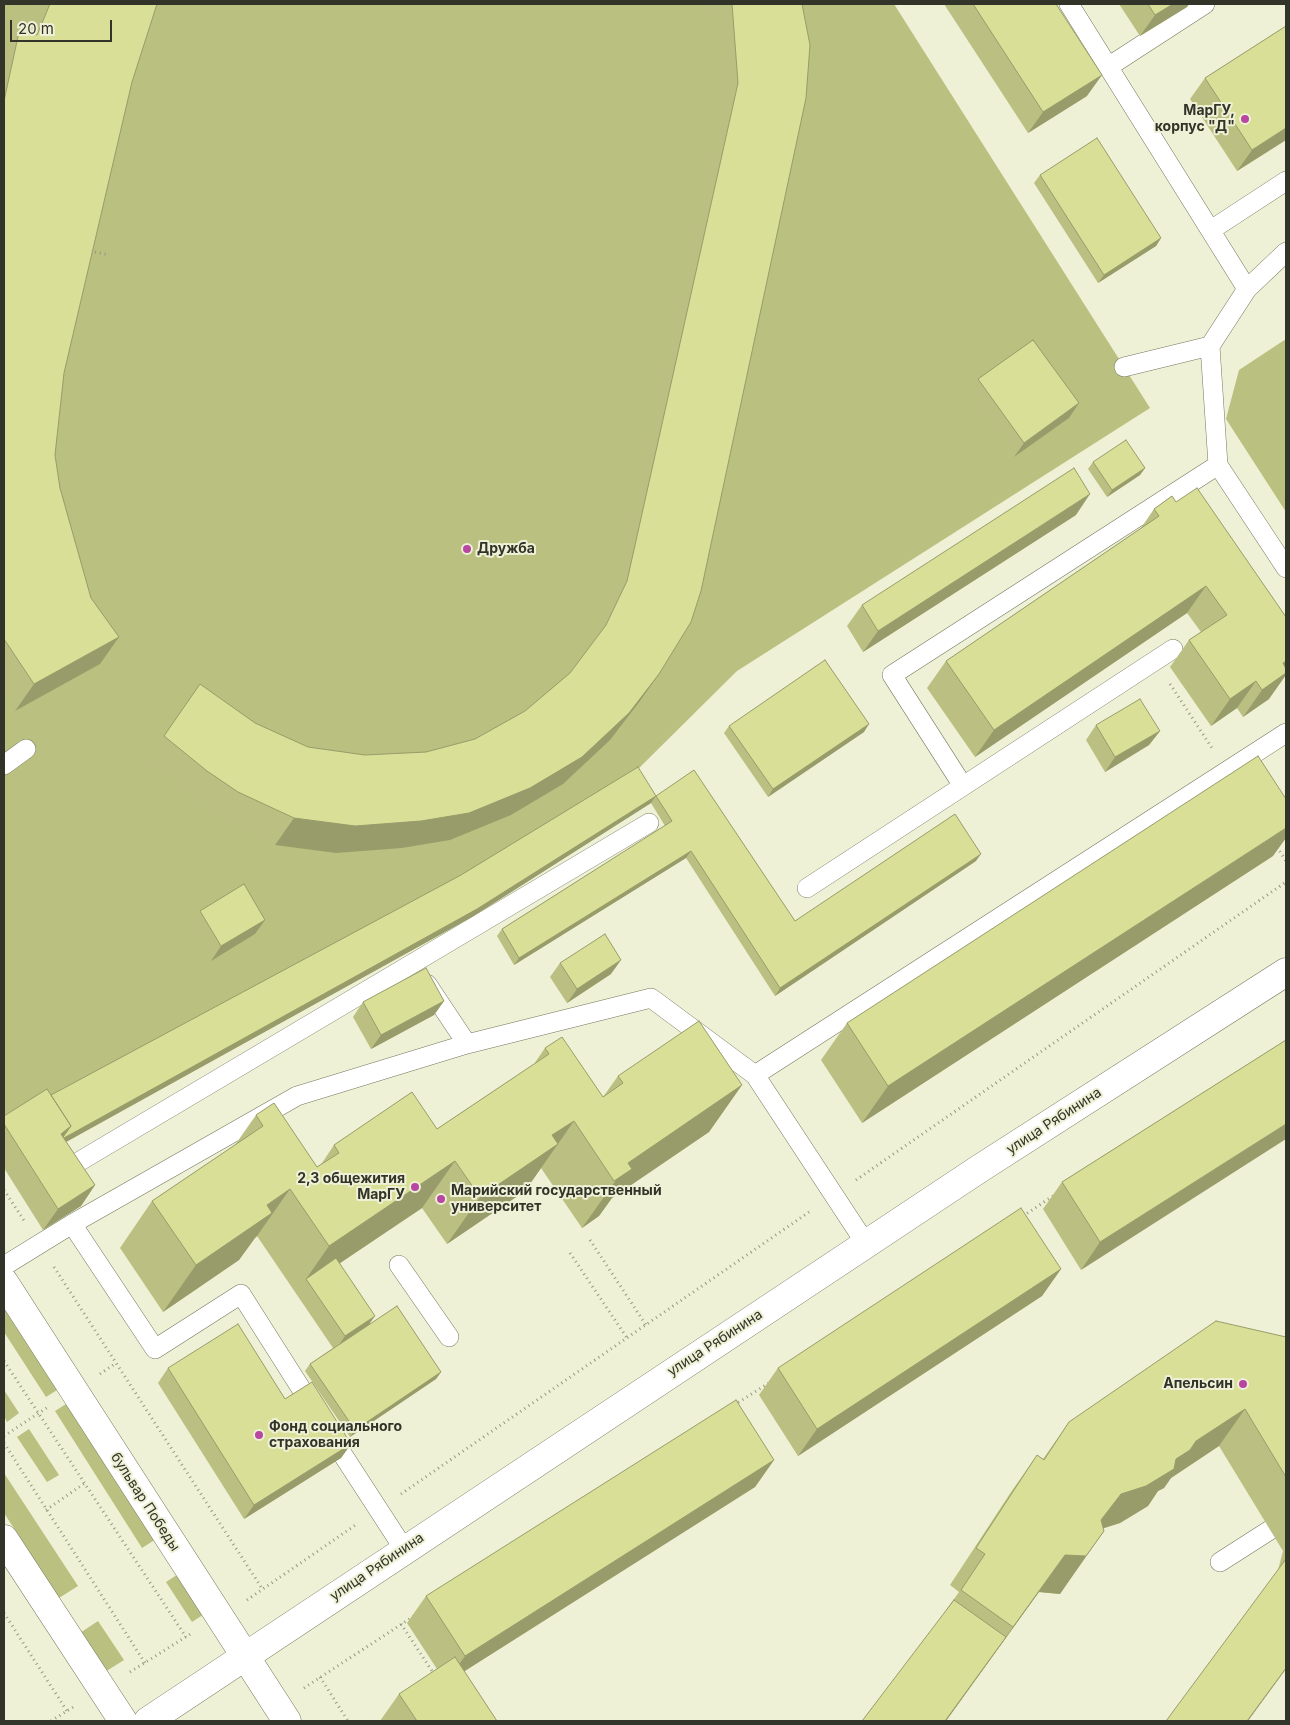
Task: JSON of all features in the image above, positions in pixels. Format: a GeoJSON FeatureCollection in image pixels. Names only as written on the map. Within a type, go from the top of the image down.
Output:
{"type":"FeatureCollection","features":[{"type":"Feature","properties":{"kind":"street","name":"улица Рябинина"},"geometry":{"type":"LineString","coordinates":[[148,1721],[404,1549],[866,1244],[1286,972]]}},
{"type":"Feature","properties":{"kind":"street","name":"бульвар Победы"},"geometry":{"type":"LineString","coordinates":[[4,1282],[287,1721]]}},
{"type":"Feature","properties":{"kind":"street"},"geometry":{"type":"LineString","coordinates":[[4,1540],[123,1721]]}},
{"type":"Feature","properties":{"kind":"lane"},"geometry":{"type":"LineString","coordinates":[[1068,4],[1247,290]]}},
{"type":"Feature","properties":{"kind":"lane"},"geometry":{"type":"LineString","coordinates":[[1108,67],[1206,4]]}},
{"type":"Feature","properties":{"kind":"lane"},"geometry":{"type":"LineString","coordinates":[[1211,230],[1286,180]]}},
{"type":"Feature","properties":{"kind":"lane"},"geometry":{"type":"LineString","coordinates":[[1286,252],[1247,290],[1210,346],[1218,465],[1286,568]]}},
{"type":"Feature","properties":{"kind":"lane"},"geometry":{"type":"LineString","coordinates":[[1124,367],[1210,346]]}},
{"type":"Feature","properties":{"kind":"lane"},"geometry":{"type":"LineString","coordinates":[[963,786],[892,675],[1218,465]]}},
{"type":"Feature","properties":{"kind":"lane"},"geometry":{"type":"LineString","coordinates":[[807,888],[1173,649]]}},
{"type":"Feature","properties":{"kind":"lane"},"geometry":{"type":"LineString","coordinates":[[755,1075],[1286,733]]}},
{"type":"Feature","properties":{"kind":"lane"},"geometry":{"type":"LineString","coordinates":[[4,765],[26,750]]}},
{"type":"Feature","properties":{"kind":"lane"},"geometry":{"type":"LineString","coordinates":[[75,1164],[649,823]]}},
{"type":"Feature","properties":{"kind":"lane"},"geometry":{"type":"LineString","coordinates":[[414,964],[467,1044]]}},
{"type":"Feature","properties":{"kind":"lane"},"geometry":{"type":"LineString","coordinates":[[4,1266],[72,1224],[297,1096],[467,1044],[651,998],[755,1075],[835,1194],[866,1244]]}},
{"type":"Feature","properties":{"kind":"lane"},"geometry":{"type":"LineString","coordinates":[[72,1224],[155,1349],[241,1294],[404,1549]]}},
{"type":"Feature","properties":{"kind":"lane"},"geometry":{"type":"LineString","coordinates":[[399,1265],[449,1337]]}},
{"type":"Feature","properties":{"kind":"lane"},"geometry":{"type":"LineString","coordinates":[[1220,1562],[1270,1530]]}},
{"type":"Feature","properties":{"kind":"path"},"geometry":{"type":"LineString","coordinates":[[82,249],[109,255]]}},
{"type":"Feature","properties":{"kind":"path"},"geometry":{"type":"LineString","coordinates":[[1154,661],[1227,770]]}},
{"type":"Feature","properties":{"kind":"path"},"geometry":{"type":"LineString","coordinates":[[1276,845],[1286,861]]}},
{"type":"Feature","properties":{"kind":"path"},"geometry":{"type":"LineString","coordinates":[[50,1721],[263,1590],[1286,882]]}},
{"type":"Feature","properties":{"kind":"path"},"geometry":{"type":"LineString","coordinates":[[4,1190],[263,1590]]}},
{"type":"Feature","properties":{"kind":"path"},"geometry":{"type":"LineString","coordinates":[[1020,1218],[1054,1196]]}},
{"type":"Feature","properties":{"kind":"path"},"geometry":{"type":"LineString","coordinates":[[590,1240],[646,1325]]}},
{"type":"Feature","properties":{"kind":"path"},"geometry":{"type":"LineString","coordinates":[[570,1254],[627,1338]]}},
{"type":"Feature","properties":{"kind":"path"},"geometry":{"type":"LineString","coordinates":[[4,1361],[186,1637]]}},
{"type":"Feature","properties":{"kind":"path"},"geometry":{"type":"LineString","coordinates":[[727,1410],[776,1378]]}},
{"type":"Feature","properties":{"kind":"path"},"geometry":{"type":"LineString","coordinates":[[4,1443],[145,1662]]}},
{"type":"Feature","properties":{"kind":"path"},"geometry":{"type":"LineString","coordinates":[[46,1510],[84,1483]]}},
{"type":"Feature","properties":{"kind":"path"},"geometry":{"type":"LineString","coordinates":[[4,1613],[67,1711]]}},
{"type":"Feature","properties":{"kind":"path"},"geometry":{"type":"LineString","coordinates":[[348,1721],[320,1677],[418,1613]]}},
{"type":"Feature","properties":{"kind":"path"},"geometry":{"type":"LineString","coordinates":[[402,1624],[438,1681]]}},
{"type":"Feature","properties":{"kind":"green space","name":"Дружба"},"geometry":{"type":"Polygon","coordinates":[[[4,4],[894,4],[1150,408],[737,671],[633,774],[456,882],[4,1129],[4,4]]]}},
{"type":"Feature","properties":{"kind":"green space"},"geometry":{"type":"Polygon","coordinates":[[[1286,339],[1286,512],[1226,419],[1239,370],[1286,339]]]}},
{"type":"Feature","properties":{"kind":"green space"},"geometry":{"type":"Polygon","coordinates":[[[4,1291],[65,1385],[46,1397],[4,1332],[4,1291]]]}},
{"type":"Feature","properties":{"kind":"green space"},"geometry":{"type":"Polygon","coordinates":[[[4,1390],[19,1413],[7,1422],[4,1416],[4,1390]]]}},
{"type":"Feature","properties":{"kind":"green space"},"geometry":{"type":"Polygon","coordinates":[[[74,1399],[161,1536],[142,1548],[55,1411],[74,1399]]]}},
{"type":"Feature","properties":{"kind":"green space"},"geometry":{"type":"Polygon","coordinates":[[[29,1429],[59,1475],[47,1482],[17,1437],[29,1429]]]}},
{"type":"Feature","properties":{"kind":"green space"},"geometry":{"type":"Polygon","coordinates":[[[4,1473],[78,1586],[59,1598],[4,1513],[4,1473]]]}},
{"type":"Feature","properties":{"kind":"green space"},"geometry":{"type":"Polygon","coordinates":[[[183,1571],[209,1611],[192,1622],[166,1582],[183,1571]]]}},
{"type":"Feature","properties":{"kind":"green space"},"geometry":{"type":"Polygon","coordinates":[[[98,1621],[124,1660],[105,1672],[80,1633],[98,1621]]]}},
{"type":"Feature","properties":{"kind":"building"},"geometry":{"type":"Polygon","coordinates":[[[50,4],[157,4],[132,82],[64,373],[55,455],[60,488],[91,598],[119,637],[34,684],[4,639],[4,101],[19,32],[37,35],[50,4]]]}},
{"type":"Feature","properties":{"kind":"building"},"geometry":{"type":"Polygon","coordinates":[[[732,4],[802,4],[810,45],[806,98],[701,591],[691,622],[659,674],[629,713],[582,757],[530,788],[469,813],[421,821],[355,826],[294,818],[238,792],[207,771],[164,736],[200,684],[255,723],[308,747],[365,755],[426,752],[475,739],[525,711],[570,673],[606,625],[627,581],[738,83],[732,4]]]}},
{"type":"Feature","properties":{"kind":"building"},"geometry":{"type":"Polygon","coordinates":[[[973,4],[1056,4],[1102,75],[1043,112],[973,4]]]}},
{"type":"Feature","properties":{"kind":"building"},"geometry":{"type":"Polygon","coordinates":[[[1148,4],[1173,4],[1155,15],[1148,4]]]}},
{"type":"Feature","properties":{"kind":"building","name":"МарГУ, корпус \"Д\""},"geometry":{"type":"Polygon","coordinates":[[[1286,26],[1286,128],[1252,150],[1205,78],[1286,26]]]}},
{"type":"Feature","properties":{"kind":"building"},"geometry":{"type":"Polygon","coordinates":[[[1097,138],[1161,238],[1104,275],[1040,175],[1097,138]]]}},
{"type":"Feature","properties":{"kind":"building"},"geometry":{"type":"Polygon","coordinates":[[[1033,340],[1079,403],[1024,443],[978,379],[1033,340]]]}},
{"type":"Feature","properties":{"kind":"building"},"geometry":{"type":"Polygon","coordinates":[[[1126,440],[1145,468],[1112,490],[1093,462],[1126,440]]]}},
{"type":"Feature","properties":{"kind":"building"},"geometry":{"type":"Polygon","coordinates":[[[1074,468],[1090,494],[878,631],[862,605],[1074,468]]]}},
{"type":"Feature","properties":{"kind":"building"},"geometry":{"type":"Polygon","coordinates":[[[1197,488],[1286,617],[1286,661],[1283,663],[1286,673],[1262,690],[1256,681],[1230,699],[1189,640],[1227,615],[1206,586],[994,730],[946,661],[1159,516],[1154,509],[1172,496],[1176,502],[1197,488]]]}},
{"type":"Feature","properties":{"kind":"building"},"geometry":{"type":"Polygon","coordinates":[[[825,660],[869,724],[773,789],[729,726],[825,660]]]}},
{"type":"Feature","properties":{"kind":"building"},"geometry":{"type":"Polygon","coordinates":[[[1140,699],[1160,731],[1115,757],[1096,725],[1140,699]]]}},
{"type":"Feature","properties":{"kind":"building"},"geometry":{"type":"Polygon","coordinates":[[[1258,756],[1286,799],[1286,828],[888,1086],[847,1023],[1258,756]]]}},
{"type":"Feature","properties":{"kind":"building"},"geometry":{"type":"Polygon","coordinates":[[[638,767],[656,796],[477,909],[63,1137],[71,1126],[51,1095],[461,875],[638,767]]]}},
{"type":"Feature","properties":{"kind":"building"},"geometry":{"type":"Polygon","coordinates":[[[694,770],[795,921],[955,814],[981,854],[780,988],[691,851],[519,958],[502,929],[672,821],[656,796],[694,770]]]}},
{"type":"Feature","properties":{"kind":"building"},"geometry":{"type":"Polygon","coordinates":[[[244,884],[265,920],[221,946],[200,911],[244,884]]]}},
{"type":"Feature","properties":{"kind":"building"},"geometry":{"type":"Polygon","coordinates":[[[605,934],[621,960],[577,989],[560,963],[605,934]]]}},
{"type":"Feature","properties":{"kind":"building"},"geometry":{"type":"Polygon","coordinates":[[[426,968],[444,1001],[381,1035],[363,1002],[426,968]]]}},
{"type":"Feature","properties":{"kind":"building"},"geometry":{"type":"Polygon","coordinates":[[[699,1021],[742,1085],[628,1163],[632,1169],[614,1181],[574,1121],[552,1135],[558,1144],[480,1197],[455,1161],[329,1246],[290,1189],[267,1205],[272,1213],[196,1265],[152,1201],[263,1126],[256,1115],[274,1103],[317,1167],[339,1153],[334,1145],[412,1092],[437,1129],[549,1054],[545,1048],[562,1037],[603,1097],[623,1083],[618,1076],[699,1021]]]}},
{"type":"Feature","properties":{"kind":"building"},"geometry":{"type":"Polygon","coordinates":[[[1286,1040],[1286,1124],[1100,1242],[1062,1182],[1286,1040]]]}},
{"type":"Feature","properties":{"kind":"building"},"geometry":{"type":"Polygon","coordinates":[[[47,1089],[71,1126],[61,1134],[95,1185],[58,1209],[4,1124],[4,1116],[47,1089]]]}},
{"type":"Feature","properties":{"kind":"building"},"geometry":{"type":"Polygon","coordinates":[[[1021,1208],[1061,1269],[817,1429],[778,1368],[1021,1208]]]}},
{"type":"Feature","properties":{"kind":"building"},"geometry":{"type":"Polygon","coordinates":[[[336,1258],[375,1316],[345,1336],[306,1279],[336,1258]]]}},
{"type":"Feature","properties":{"kind":"building"},"geometry":{"type":"Polygon","coordinates":[[[397,1306],[441,1372],[355,1430],[310,1364],[397,1306]]]}},
{"type":"Feature","properties":{"kind":"building"},"geometry":{"type":"Polygon","coordinates":[[[1216,1321],[1286,1337],[1286,1477],[1245,1409],[1196,1441],[1190,1450],[1176,1459],[1174,1469],[1146,1486],[1121,1494],[1101,1520],[1104,1531],[1086,1556],[1065,1555],[1013,1627],[961,1590],[985,1554],[976,1548],[1037,1455],[1044,1460],[1069,1422],[1216,1321]]]}},
{"type":"Feature","properties":{"kind":"building","name":"Фонд социального страхования"},"geometry":{"type":"Polygon","coordinates":[[[238,1324],[285,1399],[312,1382],[351,1444],[254,1505],[168,1368],[238,1324]]]}},
{"type":"Feature","properties":{"kind":"building"},"geometry":{"type":"Polygon","coordinates":[[[736,1400],[774,1460],[465,1656],[426,1596],[736,1400]]]}},
{"type":"Feature","properties":{"kind":"building"},"geometry":{"type":"Polygon","coordinates":[[[1286,1559],[1286,1668],[1247,1721],[1166,1721],[1286,1559]]]}},
{"type":"Feature","properties":{"kind":"building"},"geometry":{"type":"Polygon","coordinates":[[[954,1600],[1006,1637],[945,1721],[862,1721],[954,1600]]]}},
{"type":"Feature","properties":{"kind":"building"},"geometry":{"type":"Polygon","coordinates":[[[455,1657],[497,1721],[417,1721],[399,1694],[455,1657]]]}},
{"type":"Feature","properties":{"kind":"place","name":"МарГУ, корпус \"Д\""},"geometry":{"type":"Point","coordinates":[1245,119]}},
{"type":"Feature","properties":{"kind":"place","name":"Дружба"},"geometry":{"type":"Point","coordinates":[467,549]}},
{"type":"Feature","properties":{"kind":"place","name":"2,3 общежития МарГУ"},"geometry":{"type":"Point","coordinates":[415,1187]}},
{"type":"Feature","properties":{"kind":"place","name":"Марийский государственный университет"},"geometry":{"type":"Point","coordinates":[441,1199]}},
{"type":"Feature","properties":{"kind":"place","name":"Апельсин"},"geometry":{"type":"Point","coordinates":[1243,1384]}},
{"type":"Feature","properties":{"kind":"place","name":"Фонд социального страхования"},"geometry":{"type":"Point","coordinates":[259,1435]}}]}
